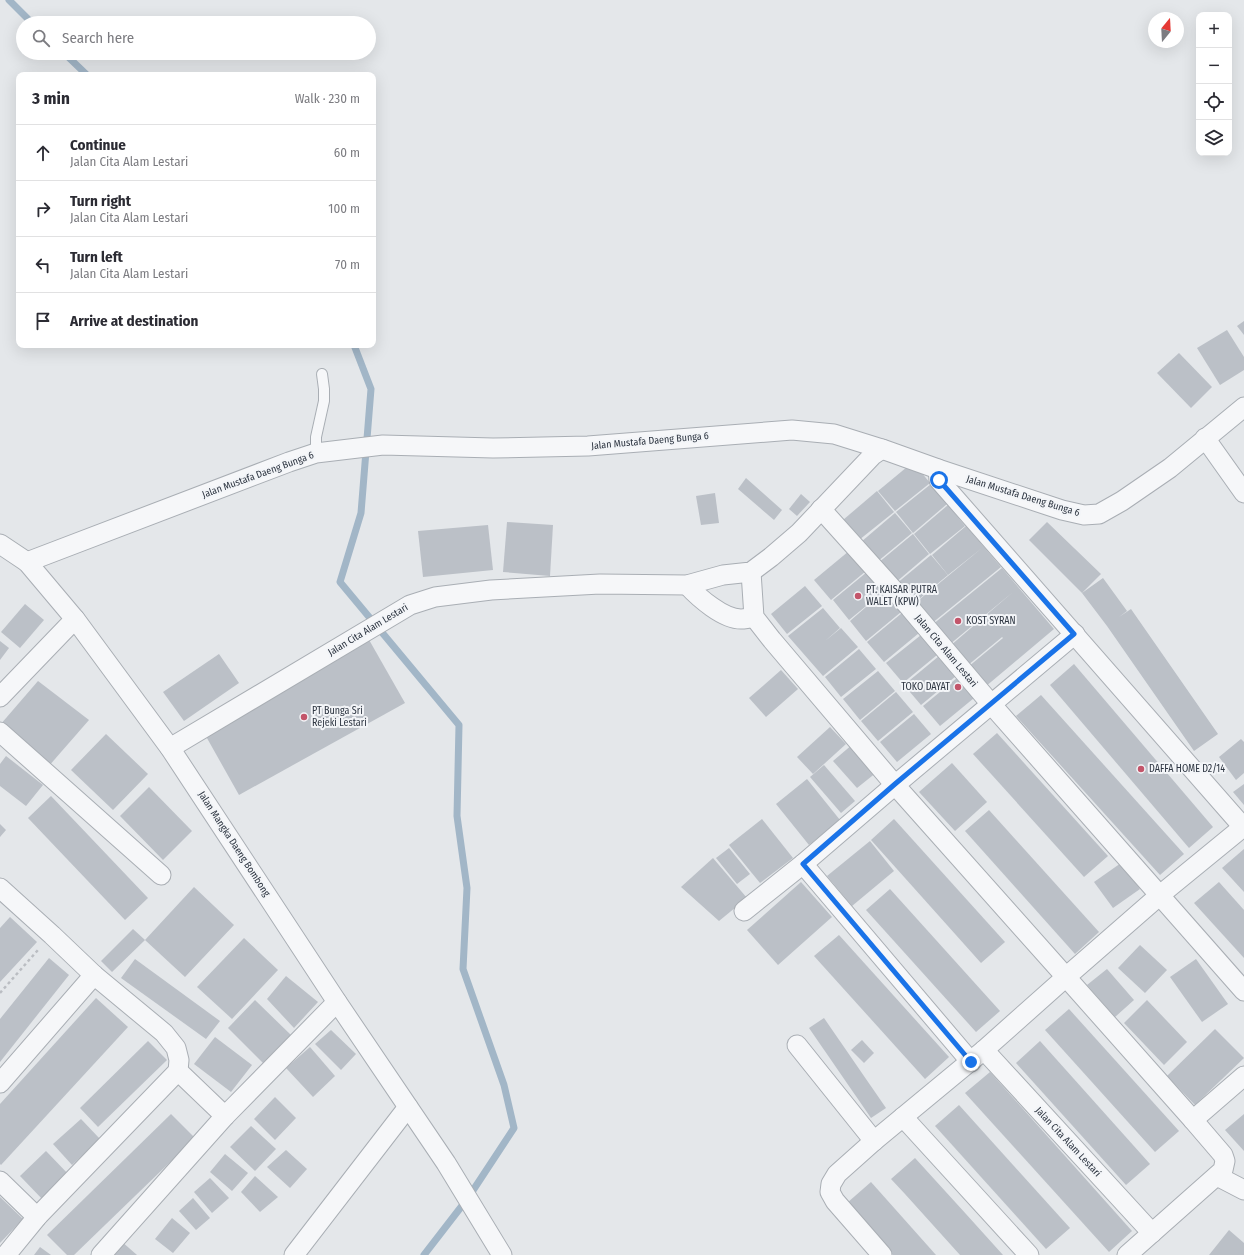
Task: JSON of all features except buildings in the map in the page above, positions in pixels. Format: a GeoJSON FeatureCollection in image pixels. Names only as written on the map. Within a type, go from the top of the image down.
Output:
{"type":"FeatureCollection","features":[{"type":"Feature","properties":{"kind":"street","name":"Jalan Mustafa Daeng Bunga 6"},"geometry":{"type":"LineString","coordinates":[[27,562],[316,453],[383,445],[493,448],[588,446],[792,430],[834,434],[877,452],[938,474],[1062,510],[1084,515],[1099,514],[1116,505],[1170,468],[1244,407]]}},
{"type":"Feature","properties":{"kind":"street"},"geometry":{"type":"LineString","coordinates":[[1205,438],[1244,493]]}},
{"type":"Feature","properties":{"kind":"street","name":"Jalan Cita Alam Lestari"},"geometry":{"type":"LineString","coordinates":[[170,748],[410,605],[435,597],[491,590],[600,584],[687,585],[723,575],[751,572],[772,557],[799,533],[820,509],[877,452]]}},
{"type":"Feature","properties":{"kind":"street"},"geometry":{"type":"LineString","coordinates":[[882,1255],[835,1201],[830,1192],[831,1184],[837,1174],[874,1140],[978,1056],[1160,895],[1244,828],[1074,634],[938,474]]}},
{"type":"Feature","properties":{"kind":"street","name":"Jalan Cita Alam Lestari"},"geometry":{"type":"LineString","coordinates":[[820,509],[910,608],[990,704],[1244,991]]}},
{"type":"Feature","properties":{"kind":"street","name":"Jalan Mangka Daeng Bombong"},"geometry":{"type":"LineString","coordinates":[[0,544],[27,562],[75,619],[170,748],[446,1163],[502,1255]]}},
{"type":"Feature","properties":{"kind":"street"},"geometry":{"type":"LineString","coordinates":[[751,572],[754,617],[772,640],[895,784],[1223,1155],[1225,1161],[1223,1170],[1127,1255]]}},
{"type":"Feature","properties":{"kind":"street"},"geometry":{"type":"LineString","coordinates":[[687,585],[702,600],[719,611],[740,619],[754,617]]}},
{"type":"Feature","properties":{"kind":"street"},"geometry":{"type":"LineString","coordinates":[[0,697],[75,619]]}},
{"type":"Feature","properties":{"kind":"street"},"geometry":{"type":"LineString","coordinates":[[744,911],[803,864],[895,784],[1074,634]]}},
{"type":"Feature","properties":{"kind":"street"},"geometry":{"type":"LineString","coordinates":[[0,732],[161,875]]}},
{"type":"Feature","properties":{"kind":"street","name":"Jalan Cita Alam Lestari"},"geometry":{"type":"LineString","coordinates":[[803,864],[978,1056],[1152,1233]]}},
{"type":"Feature","properties":{"kind":"street"},"geometry":{"type":"LineString","coordinates":[[0,888],[94,975],[164,1033],[176,1048],[179,1060],[178,1071],[37,1217],[6,1255]]}},
{"type":"Feature","properties":{"kind":"street"},"geometry":{"type":"LineString","coordinates":[[0,1082],[94,975]]}},
{"type":"Feature","properties":{"kind":"street"},"geometry":{"type":"LineString","coordinates":[[101,1255],[225,1116],[338,1002]]}},
{"type":"Feature","properties":{"kind":"street"},"geometry":{"type":"LineString","coordinates":[[797,1045],[874,1140]]}},
{"type":"Feature","properties":{"kind":"street"},"geometry":{"type":"LineString","coordinates":[[178,1071],[225,1116]]}},
{"type":"Feature","properties":{"kind":"street"},"geometry":{"type":"LineString","coordinates":[[1193,1120],[1244,1076]]}},
{"type":"Feature","properties":{"kind":"street"},"geometry":{"type":"LineString","coordinates":[[294,1255],[408,1107]]}},
{"type":"Feature","properties":{"kind":"street"},"geometry":{"type":"LineString","coordinates":[[903,1117],[1029,1255]]}},
{"type":"Feature","properties":{"kind":"street"},"geometry":{"type":"LineString","coordinates":[[1217,1176],[1244,1190]]}},
{"type":"Feature","properties":{"kind":"street"},"geometry":{"type":"LineString","coordinates":[[0,1181],[37,1217]]}},
{"type":"Feature","properties":{"kind":"lane"},"geometry":{"type":"LineString","coordinates":[[316,453],[316,437],[324,401],[322,374]]}},
{"type":"Feature","properties":{"kind":"path"},"geometry":{"type":"LineString","coordinates":[[0,993],[52,935]]}},
{"type":"Feature","properties":{"kind":"waterway"},"geometry":{"type":"LineString","coordinates":[[9,0],[25,16]]}},
{"type":"Feature","properties":{"kind":"waterway"},"geometry":{"type":"LineString","coordinates":[[71,60],[84,72]]}},
{"type":"Feature","properties":{"kind":"waterway"},"geometry":{"type":"LineString","coordinates":[[355,348],[371,389],[361,513],[340,582],[459,725],[457,816],[467,888],[463,969],[504,1085],[514,1128],[468,1198],[424,1255]]}},
{"type":"Feature","properties":{"kind":"place","name":"PT. KAISAR PUTRA WALET (KPW)"},"geometry":{"type":"Point","coordinates":[858,596]}},
{"type":"Feature","properties":{"kind":"place","name":"KOST SYRAN"},"geometry":{"type":"Point","coordinates":[958,621]}},
{"type":"Feature","properties":{"kind":"place","name":"TOKO DAYAT"},"geometry":{"type":"Point","coordinates":[958,687]}},
{"type":"Feature","properties":{"kind":"place","name":"PT Bunga Sri Rejeki Lestari"},"geometry":{"type":"Point","coordinates":[304,717]}},
{"type":"Feature","properties":{"kind":"place","name":"DAFFA HOME D2/14"},"geometry":{"type":"Point","coordinates":[1141,769]}},
{"type":"Feature","properties":{"kind":"route"},"geometry":{"type":"LineString","coordinates":[[939,480],[1074,634],[895,784],[803,864],[971,1062]]}}]}
